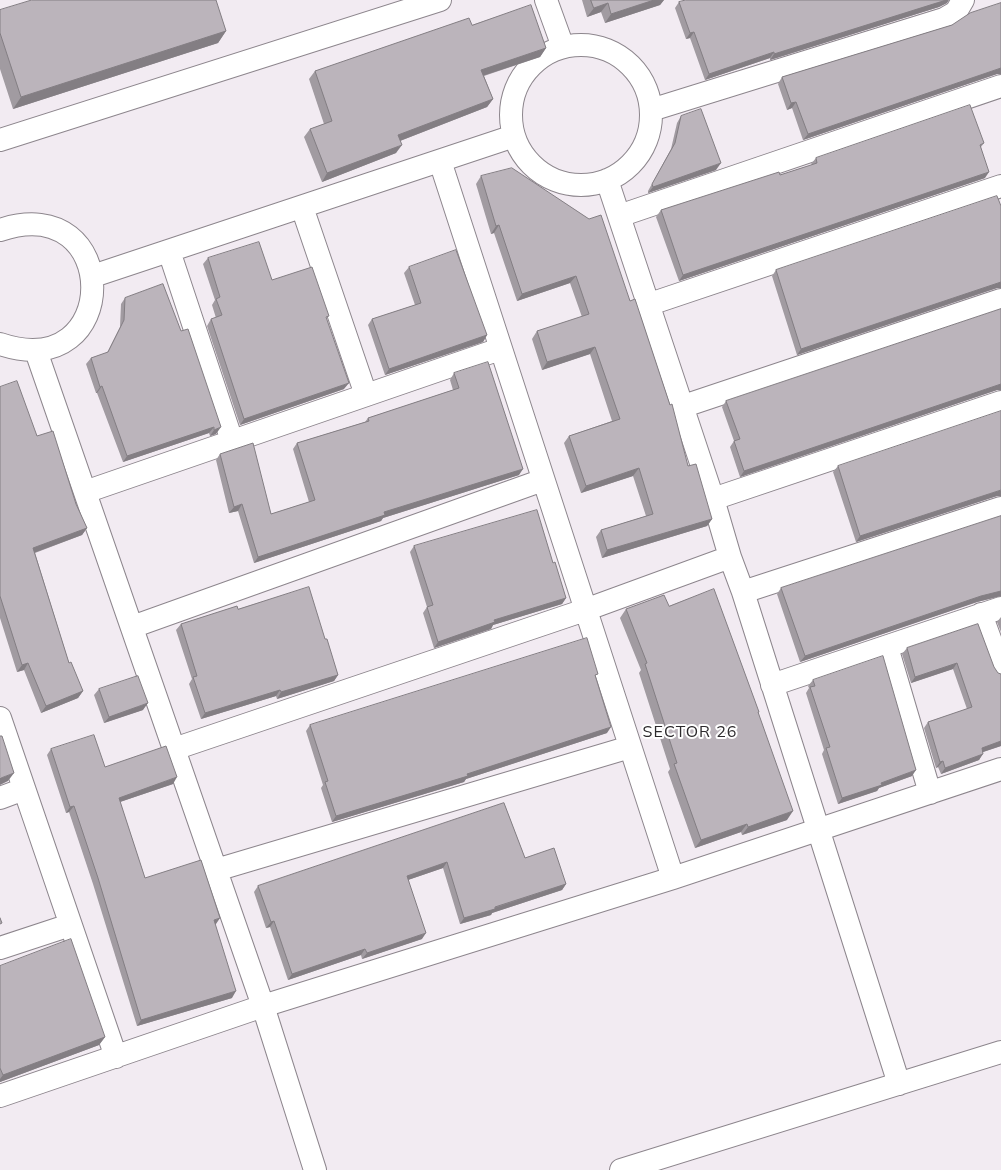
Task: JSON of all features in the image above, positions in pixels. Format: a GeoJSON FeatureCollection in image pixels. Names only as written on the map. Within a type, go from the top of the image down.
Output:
{"type":"FeatureCollection","features":[{"type":"Feature","properties":{"kind":"street"},"geometry":{"type":"LineString","coordinates":[[0,140],[440,0]]}},
{"type":"Feature","properties":{"kind":"street"},"geometry":{"type":"LineString","coordinates":[[546,0],[563,47]]}},
{"type":"Feature","properties":{"kind":"street"},"geometry":{"type":"LineString","coordinates":[[651,110],[944,19],[956,12],[963,0]]}},
{"type":"Feature","properties":{"kind":"street"},"geometry":{"type":"LineString","coordinates":[[594,46],[615,54],[633,68],[645,88],[651,110],[649,133],[640,154],[624,171],[607,180],[582,185],[560,182],[540,172],[524,156],[514,136],[510,116],[513,96],[521,78],[534,62],[551,51],[563,47],[594,46]]}},
{"type":"Feature","properties":{"kind":"street"},"geometry":{"type":"LineString","coordinates":[[619,216],[1001,86]]}},
{"type":"Feature","properties":{"kind":"street"},"geometry":{"type":"LineString","coordinates":[[93,276],[514,136]]}},
{"type":"Feature","properties":{"kind":"street"},"geometry":{"type":"LineString","coordinates":[[440,161],[673,878]]}},
{"type":"Feature","properties":{"kind":"street"},"geometry":{"type":"LineString","coordinates":[[607,180],[681,407],[713,499],[730,557],[743,592],[817,830],[899,1084]]}},
{"type":"Feature","properties":{"kind":"street"},"geometry":{"type":"LineString","coordinates":[[648,304],[1001,186]]}},
{"type":"Feature","properties":{"kind":"street"},"geometry":{"type":"LineString","coordinates":[[302,207],[366,395]]}},
{"type":"Feature","properties":{"kind":"street"},"geometry":{"type":"LineString","coordinates":[[0,230],[18,224],[38,223],[58,229],[74,241],[86,257],[93,276],[93,297],[87,317],[74,334],[57,346],[36,351],[18,350],[0,344]]}},
{"type":"Feature","properties":{"kind":"street"},"geometry":{"type":"LineString","coordinates":[[169,251],[232,441]]}},
{"type":"Feature","properties":{"kind":"street"},"geometry":{"type":"LineString","coordinates":[[681,407],[1001,300]]}},
{"type":"Feature","properties":{"kind":"street"},"geometry":{"type":"LineString","coordinates":[[85,492],[500,349]]}},
{"type":"Feature","properties":{"kind":"street"},"geometry":{"type":"LineString","coordinates":[[36,351],[263,1006],[315,1170]]}},
{"type":"Feature","properties":{"kind":"street"},"geometry":{"type":"LineString","coordinates":[[713,499],[1001,402]]}},
{"type":"Feature","properties":{"kind":"street"},"geometry":{"type":"LineString","coordinates":[[132,627],[543,480]]}},
{"type":"Feature","properties":{"kind":"street"},"geometry":{"type":"LineString","coordinates":[[743,592],[1001,508]]}},
{"type":"Feature","properties":{"kind":"street"},"geometry":{"type":"LineString","coordinates":[[174,749],[586,610],[730,557]]}},
{"type":"Feature","properties":{"kind":"street"},"geometry":{"type":"LineString","coordinates":[[772,685],[991,611],[1001,669]]}},
{"type":"Feature","properties":{"kind":"street"},"geometry":{"type":"LineString","coordinates":[[887,647],[930,793]]}},
{"type":"Feature","properties":{"kind":"street"},"geometry":{"type":"LineString","coordinates":[[0,718],[116,1057]]}},
{"type":"Feature","properties":{"kind":"street"},"geometry":{"type":"LineString","coordinates":[[216,870],[630,747]]}},
{"type":"Feature","properties":{"kind":"street"},"geometry":{"type":"LineString","coordinates":[[0,1096],[263,1006],[673,878],[1001,769]]}},
{"type":"Feature","properties":{"kind":"street"},"geometry":{"type":"LineString","coordinates":[[0,798],[24,789]]}},
{"type":"Feature","properties":{"kind":"street"},"geometry":{"type":"LineString","coordinates":[[0,948],[70,925]]}},
{"type":"Feature","properties":{"kind":"street"},"geometry":{"type":"LineString","coordinates":[[621,1170],[1001,1052]]}},
{"type":"Feature","properties":{"kind":"building"},"geometry":{"type":"Polygon","coordinates":[[[32,0],[216,0],[226,31],[21,97],[0,33],[0,10],[32,0]]]}},
{"type":"Feature","properties":{"kind":"building"},"geometry":{"type":"Polygon","coordinates":[[[591,0],[654,0],[611,14],[608,3],[594,8],[591,0]]]}},
{"type":"Feature","properties":{"kind":"building"},"geometry":{"type":"Polygon","coordinates":[[[686,0],[945,0],[774,54],[774,52],[709,74],[694,32],[690,33],[679,2],[686,0]]]}},
{"type":"Feature","properties":{"kind":"building"},"geometry":{"type":"Polygon","coordinates":[[[1001,3],[1001,68],[808,134],[796,102],[791,103],[782,77],[952,25],[970,13],[1001,3]]]}},
{"type":"Feature","properties":{"kind":"building"},"geometry":{"type":"Polygon","coordinates":[[[531,5],[546,48],[481,70],[493,99],[398,135],[402,145],[327,173],[310,129],[332,121],[315,71],[469,18],[472,25],[531,5]]]}},
{"type":"Feature","properties":{"kind":"building"},"geometry":{"type":"Polygon","coordinates":[[[970,105],[984,143],[980,145],[989,172],[683,275],[661,210],[779,172],[780,175],[817,163],[816,158],[970,105]]]}},
{"type":"Feature","properties":{"kind":"building"},"geometry":{"type":"Polygon","coordinates":[[[701,109],[721,163],[653,187],[652,184],[675,143],[681,116],[701,109]]]}},
{"type":"Feature","properties":{"kind":"building"},"geometry":{"type":"Polygon","coordinates":[[[512,168],[589,219],[601,215],[630,301],[635,299],[670,405],[672,404],[688,466],[696,464],[712,519],[607,550],[601,530],[653,514],[639,468],[586,486],[569,436],[620,419],[595,347],[547,362],[537,331],[589,314],[576,276],[522,294],[499,225],[496,226],[481,176],[512,168]]]}},
{"type":"Feature","properties":{"kind":"building"},"geometry":{"type":"Polygon","coordinates":[[[997,196],[1001,206],[1001,282],[801,349],[776,270],[997,196]]]}},
{"type":"Feature","properties":{"kind":"building"},"geometry":{"type":"Polygon","coordinates":[[[259,242],[272,280],[312,267],[329,316],[326,317],[349,383],[244,419],[211,319],[222,315],[216,299],[220,297],[208,258],[259,242]]]}},
{"type":"Feature","properties":{"kind":"building"},"geometry":{"type":"Polygon","coordinates":[[[456,250],[487,335],[389,369],[372,319],[421,303],[409,267],[456,250]]]}},
{"type":"Feature","properties":{"kind":"building"},"geometry":{"type":"Polygon","coordinates":[[[163,284],[181,331],[188,329],[221,427],[214,430],[214,427],[127,456],[102,386],[100,387],[91,358],[108,352],[124,320],[125,298],[163,284]]]}},
{"type":"Feature","properties":{"kind":"building"},"geometry":{"type":"Polygon","coordinates":[[[1001,309],[1001,384],[744,471],[734,441],[740,439],[726,401],[1001,309]]]}},
{"type":"Feature","properties":{"kind":"building"},"geometry":{"type":"Polygon","coordinates":[[[488,362],[523,469],[384,512],[385,515],[258,557],[242,504],[234,507],[220,454],[253,443],[271,514],[315,500],[297,443],[369,421],[368,418],[459,388],[454,373],[488,362]]]}},
{"type":"Feature","properties":{"kind":"building"},"geometry":{"type":"Polygon","coordinates":[[[17,381],[37,436],[53,431],[76,504],[87,528],[33,548],[69,663],[71,662],[83,691],[46,706],[28,663],[22,665],[0,596],[0,387],[17,381]]]}},
{"type":"Feature","properties":{"kind":"building"},"geometry":{"type":"Polygon","coordinates":[[[1001,411],[1001,490],[860,536],[838,466],[1001,411]]]}},
{"type":"Feature","properties":{"kind":"building"},"geometry":{"type":"Polygon","coordinates":[[[537,510],[553,563],[555,562],[566,598],[494,620],[495,622],[438,642],[427,607],[433,605],[414,546],[537,510]]]}},
{"type":"Feature","properties":{"kind":"building"},"geometry":{"type":"Polygon","coordinates":[[[1001,516],[1001,591],[981,596],[805,656],[781,588],[1001,516]]]}},
{"type":"Feature","properties":{"kind":"building"},"geometry":{"type":"Polygon","coordinates":[[[309,587],[338,675],[281,692],[280,690],[205,713],[193,677],[197,676],[181,624],[237,606],[238,609],[309,587]]]}},
{"type":"Feature","properties":{"kind":"building"},"geometry":{"type":"Polygon","coordinates":[[[714,589],[793,811],[748,827],[747,824],[701,840],[674,764],[677,763],[645,664],[647,663],[626,609],[664,595],[669,606],[714,589]]]}},
{"type":"Feature","properties":{"kind":"building"},"geometry":{"type":"Polygon","coordinates":[[[978,624],[994,667],[998,673],[1001,674],[1001,741],[982,748],[983,754],[945,768],[943,761],[940,762],[928,722],[972,707],[957,663],[915,677],[907,648],[978,624]]]}},
{"type":"Feature","properties":{"kind":"building"},"geometry":{"type":"Polygon","coordinates":[[[587,638],[598,674],[595,675],[611,727],[467,774],[468,776],[336,816],[325,782],[328,781],[310,725],[587,638]]]}},
{"type":"Feature","properties":{"kind":"building"},"geometry":{"type":"Polygon","coordinates":[[[883,656],[916,770],[881,783],[882,785],[842,798],[826,748],[830,747],[810,687],[815,686],[813,680],[883,656]]]}},
{"type":"Feature","properties":{"kind":"building"},"geometry":{"type":"Polygon","coordinates":[[[138,676],[148,703],[109,717],[99,689],[138,676]]]}},
{"type":"Feature","properties":{"kind":"building"},"geometry":{"type":"Polygon","coordinates":[[[94,735],[105,767],[166,746],[177,777],[119,798],[145,878],[201,860],[220,918],[214,920],[236,991],[141,1020],[98,878],[74,806],[70,807],[51,749],[94,735]]]}},
{"type":"Feature","properties":{"kind":"building"},"geometry":{"type":"Polygon","coordinates":[[[0,736],[2,736],[14,773],[0,779],[0,736]]]}},
{"type":"Feature","properties":{"kind":"building"},"geometry":{"type":"Polygon","coordinates":[[[504,803],[525,858],[554,848],[566,884],[495,907],[495,909],[464,918],[447,862],[407,876],[426,933],[367,953],[365,949],[292,974],[274,921],[271,922],[258,886],[504,803]]]}},
{"type":"Feature","properties":{"kind":"building"},"geometry":{"type":"Polygon","coordinates":[[[71,939],[105,1037],[3,1075],[0,1068],[0,966],[71,939]]]}},
{"type":"Feature","properties":{"kind":"district","name":"SECTOR 26"},"geometry":{"type":"Point","coordinates":[690,732]}}]}
